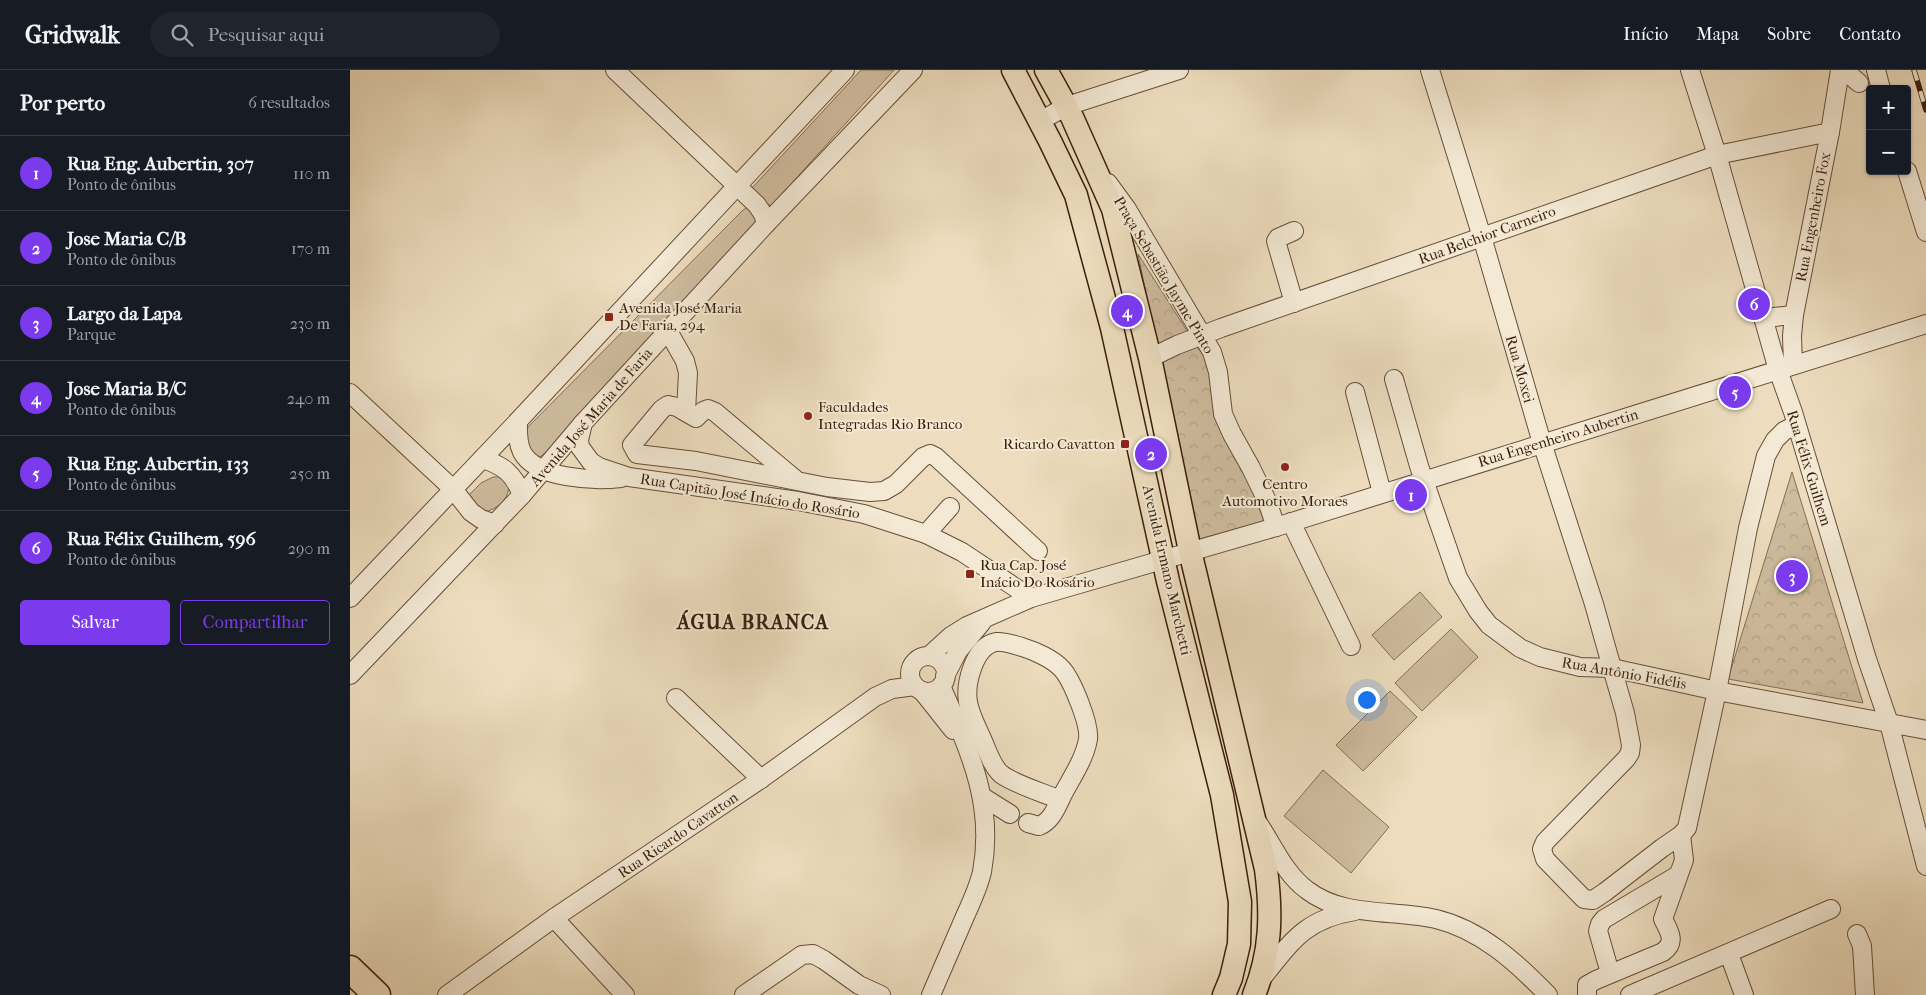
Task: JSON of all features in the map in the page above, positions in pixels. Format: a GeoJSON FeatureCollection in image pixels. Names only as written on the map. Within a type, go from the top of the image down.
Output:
{"type":"FeatureCollection","features":[{"type":"Feature","properties":{"kind":"highway"},"geometry":{"type":"LineString","coordinates":[[350,969],[377,995]]}},
{"type":"Feature","properties":{"kind":"main road","name":"Avenida Ermano Marchetti"},"geometry":{"type":"LineString","coordinates":[[1013,70],[1076,195],[1112,328],[1163,558],[1222,795],[1240,902],[1239,944],[1231,978],[1224,995]]}},
{"type":"Feature","properties":{"kind":"main road","name":"Avenida Ermano Marchetti"},"geometry":{"type":"LineString","coordinates":[[1046,70],[1067,106],[1096,167],[1113,209],[1150,358],[1190,551],[1266,869],[1270,899],[1270,930],[1257,988]]}},
{"type":"Feature","properties":{"kind":"street"},"geometry":{"type":"LineString","coordinates":[[615,70],[757,205],[763,214],[766,224]]}},
{"type":"Feature","properties":{"kind":"street"},"geometry":{"type":"LineString","coordinates":[[350,598],[518,421],[845,70]]}},
{"type":"Feature","properties":{"kind":"street","name":"Avenida José Maria de Faria"},"geometry":{"type":"LineString","coordinates":[[350,675],[522,495],[583,423],[766,224],[913,70]]}},
{"type":"Feature","properties":{"kind":"street"},"geometry":{"type":"LineString","coordinates":[[1040,121],[1067,106],[1179,70]]}},
{"type":"Feature","properties":{"kind":"street","name":"Rua Moxei"},"geometry":{"type":"LineString","coordinates":[[1430,70],[1612,668]]}},
{"type":"Feature","properties":{"kind":"street","name":"Rua Félix Guilhem"},"geometry":{"type":"LineString","coordinates":[[1690,70],[1717,155],[1763,318],[1786,368],[1796,425],[1867,659],[1889,724],[1926,866]]}},
{"type":"Feature","properties":{"kind":"street","name":"Rua Engenheiro Fox"},"geometry":{"type":"LineString","coordinates":[[1786,368],[1794,315],[1830,132],[1840,70]]}},
{"type":"Feature","properties":{"kind":"street"},"geometry":{"type":"LineString","coordinates":[[1844,70],[1859,83]]}},
{"type":"Feature","properties":{"kind":"street"},"geometry":{"type":"LineString","coordinates":[[1876,70],[1880,85]]}},
{"type":"Feature","properties":{"kind":"street","name":"Rua Belchior Carneiro"},"geometry":{"type":"LineString","coordinates":[[1150,358],[1202,335],[1603,193],[1717,155],[1830,132]]}},
{"type":"Feature","properties":{"kind":"street"},"geometry":{"type":"LineString","coordinates":[[716,167],[722,203]]}},
{"type":"Feature","properties":{"kind":"street","name":"Praça Sebastião Jayme Pinto"},"geometry":{"type":"LineString","coordinates":[[1096,167],[1128,209],[1212,352],[1218,372],[1223,414],[1232,434],[1267,501],[1283,524],[1351,646]]}},
{"type":"Feature","properties":{"kind":"street"},"geometry":{"type":"LineString","coordinates":[[1908,175],[1926,232]]}},
{"type":"Feature","properties":{"kind":"street"},"geometry":{"type":"LineString","coordinates":[[1294,230],[1278,238],[1276,241],[1294,303]]}},
{"type":"Feature","properties":{"kind":"street"},"geometry":{"type":"LineString","coordinates":[[1763,318],[1794,315]]}},
{"type":"Feature","properties":{"kind":"street","name":"Rua Engenheiro Aubertin"},"geometry":{"type":"LineString","coordinates":[[1190,551],[1283,524],[1926,324]]}},
{"type":"Feature","properties":{"kind":"street"},"geometry":{"type":"LineString","coordinates":[[668,331],[685,361],[688,373],[686,412]]}},
{"type":"Feature","properties":{"kind":"street","name":"Rua Antônio Fidélis"},"geometry":{"type":"LineString","coordinates":[[1394,379],[1424,479],[1458,578],[1489,625],[1520,648],[1540,657],[1580,667],[1612,668],[1717,691],[1926,730]]}},
{"type":"Feature","properties":{"kind":"street"},"geometry":{"type":"LineString","coordinates":[[1355,392],[1382,493]]}},
{"type":"Feature","properties":{"kind":"street"},"geometry":{"type":"LineString","coordinates":[[350,393],[453,488],[471,512],[481,519],[495,524]]}},
{"type":"Feature","properties":{"kind":"street"},"geometry":{"type":"LineString","coordinates":[[796,480],[715,412],[708,409],[696,418],[677,407],[668,405],[662,409],[632,442],[634,451],[637,454],[696,461],[827,487],[870,492],[884,491],[896,484],[923,457],[930,454],[936,457],[958,497],[1038,551]]}},
{"type":"Feature","properties":{"kind":"street","name":"Rua Capitão José Inácio do Rosário"},"geometry":{"type":"LineString","coordinates":[[518,421],[518,442],[522,452],[532,464],[544,470],[590,480],[628,477]]}},
{"type":"Feature","properties":{"kind":"street","name":"Rua Capitão José Inácio do Rosário"},"geometry":{"type":"LineString","coordinates":[[583,423],[579,440],[580,447],[584,455],[599,467],[628,477],[798,501],[864,514],[926,534],[962,552],[1031,598]]}},
{"type":"Feature","properties":{"kind":"street"},"geometry":{"type":"LineString","coordinates":[[1612,668],[1625,712],[1631,745],[1630,753],[1546,842],[1542,854],[1581,897],[1587,900],[1592,900],[1605,892],[1681,835],[1687,828],[1717,691],[1748,528],[1766,456],[1775,440],[1784,431],[1796,425]]}},
{"type":"Feature","properties":{"kind":"street"},"geometry":{"type":"LineString","coordinates":[[482,459],[504,467],[512,474],[522,495]]}},
{"type":"Feature","properties":{"kind":"street"},"geometry":{"type":"LineString","coordinates":[[926,534],[958,497]]}},
{"type":"Feature","properties":{"kind":"street"},"geometry":{"type":"LineString","coordinates":[[968,749],[918,689],[910,675],[913,664],[917,659],[929,656],[967,626],[1031,598],[1190,551]]}},
{"type":"Feature","properties":{"kind":"street"},"geometry":{"type":"LineString","coordinates":[[918,689],[933,692],[943,681],[958,651],[987,616]]}},
{"type":"Feature","properties":{"kind":"street"},"geometry":{"type":"LineString","coordinates":[[1028,823],[1039,826],[1046,823],[1060,800],[1073,776],[1088,738],[1088,728],[1070,680],[1062,669],[1051,661],[1025,648],[996,642],[978,656],[974,664],[966,689],[968,705],[993,764],[1001,773],[1060,800]]}},
{"type":"Feature","properties":{"kind":"street"},"geometry":{"type":"LineString","coordinates":[[929,656],[939,660],[943,665],[943,681],[968,749],[983,798],[986,824],[982,872],[974,898],[932,995]]}},
{"type":"Feature","properties":{"kind":"street","name":"Rua Ricardo Cavatton"},"geometry":{"type":"LineString","coordinates":[[447,995],[554,918],[761,779],[876,697],[892,689],[918,689]]}},
{"type":"Feature","properties":{"kind":"street"},"geometry":{"type":"LineString","coordinates":[[676,698],[761,779]]}},
{"type":"Feature","properties":{"kind":"street"},"geometry":{"type":"LineString","coordinates":[[983,798],[1010,814]]}},
{"type":"Feature","properties":{"kind":"street"},"geometry":{"type":"LineString","coordinates":[[1251,812],[1288,870],[1299,884],[1316,896],[1327,902],[1360,910],[1436,919],[1466,930],[1500,950],[1548,995]]}},
{"type":"Feature","properties":{"kind":"street"},"geometry":{"type":"LineString","coordinates":[[1586,995],[1587,985],[1610,973],[1664,952],[1671,945],[1672,940],[1663,919],[1684,860],[1681,835]]}},
{"type":"Feature","properties":{"kind":"street"},"geometry":{"type":"LineString","coordinates":[[1610,973],[1598,931],[1604,918],[1678,875]]}},
{"type":"Feature","properties":{"kind":"street"},"geometry":{"type":"LineString","coordinates":[[1630,995],[1831,909]]}},
{"type":"Feature","properties":{"kind":"street"},"geometry":{"type":"LineString","coordinates":[[1257,988],[1294,939],[1306,929],[1334,914],[1360,910]]}},
{"type":"Feature","properties":{"kind":"street"},"geometry":{"type":"LineString","coordinates":[[554,918],[625,995]]}},
{"type":"Feature","properties":{"kind":"street"},"geometry":{"type":"LineString","coordinates":[[1857,934],[1862,946],[1865,995]]}},
{"type":"Feature","properties":{"kind":"street"},"geometry":{"type":"LineString","coordinates":[[744,995],[802,955],[813,954],[859,985],[881,995]]}},
{"type":"Feature","properties":{"kind":"street"},"geometry":{"type":"LineString","coordinates":[[1729,954],[1744,995]]}},
{"type":"Feature","properties":{"kind":"green space"},"geometry":{"type":"Polygon","coordinates":[[[861,70],[894,70],[771,206],[763,201],[752,188],[861,70]]]}},
{"type":"Feature","properties":{"kind":"green space"},"geometry":{"type":"Polygon","coordinates":[[[750,205],[755,207],[757,227],[552,447],[540,457],[532,453],[526,435],[528,427],[750,205]]]}},
{"type":"Feature","properties":{"kind":"green space"},"geometry":{"type":"Polygon","coordinates":[[[1138,254],[1189,334],[1157,348],[1138,254]]]}},
{"type":"Feature","properties":{"kind":"green space"},"geometry":{"type":"Polygon","coordinates":[[[1197,347],[1205,357],[1212,374],[1216,416],[1228,444],[1250,482],[1264,521],[1199,539],[1161,361],[1171,352],[1197,347]]]}},
{"type":"Feature","properties":{"kind":"green space"},"geometry":{"type":"Polygon","coordinates":[[[1792,472],[1863,703],[1728,679],[1792,472]]]}},
{"type":"Feature","properties":{"kind":"green space"},"geometry":{"type":"Polygon","coordinates":[[[493,477],[501,477],[509,487],[508,492],[501,504],[485,512],[465,499],[481,483],[493,477]]]}},
{"type":"Feature","properties":{"kind":"green space"},"geometry":{"type":"Polygon","coordinates":[[[1420,592],[1442,617],[1394,660],[1372,635],[1420,592]]]}},
{"type":"Feature","properties":{"kind":"green space"},"geometry":{"type":"Polygon","coordinates":[[[1451,629],[1478,657],[1422,711],[1395,683],[1451,629]]]}},
{"type":"Feature","properties":{"kind":"green space"},"geometry":{"type":"Polygon","coordinates":[[[1390,691],[1417,717],[1363,771],[1336,745],[1390,691]]]}},
{"type":"Feature","properties":{"kind":"green space"},"geometry":{"type":"Polygon","coordinates":[[[1323,770],[1389,827],[1351,873],[1284,816],[1323,770]]]}},
{"type":"Feature","properties":{"kind":"railway"},"geometry":{"type":"LineString","coordinates":[[1914,70],[1926,110]]}},
{"type":"Feature","properties":{"kind":"place","name":"Rua Félix Guilhem, 596"},"geometry":{"type":"Point","coordinates":[1754,304]}},
{"type":"Feature","properties":{"kind":"place","name":"Jose Maria B/C"},"geometry":{"type":"Point","coordinates":[1127,311]}},
{"type":"Feature","properties":{"kind":"place","name":"Avenida José Maria De Faria, 294"},"geometry":{"type":"Point","coordinates":[609,317]}},
{"type":"Feature","properties":{"kind":"place","name":"Rua Eng. Aubertin, 133"},"geometry":{"type":"Point","coordinates":[1735,392]}},
{"type":"Feature","properties":{"kind":"place","name":"Faculdades Integradas Rio Branco"},"geometry":{"type":"Point","coordinates":[808,416]}},
{"type":"Feature","properties":{"kind":"place","name":"Ricardo Cavatton"},"geometry":{"type":"Point","coordinates":[1125,444]}},
{"type":"Feature","properties":{"kind":"place","name":"Jose Maria C/B"},"geometry":{"type":"Point","coordinates":[1151,454]}},
{"type":"Feature","properties":{"kind":"place","name":"Centro Automotivo Moraes"},"geometry":{"type":"Point","coordinates":[1285,467]}},
{"type":"Feature","properties":{"kind":"place","name":"Rua Eng. Aubertin, 307"},"geometry":{"type":"Point","coordinates":[1411,495]}},
{"type":"Feature","properties":{"kind":"place","name":"Rua Cap. José Inácio Do Rosário"},"geometry":{"type":"Point","coordinates":[970,574]}},
{"type":"Feature","properties":{"kind":"place","name":"Largo da Lapa"},"geometry":{"type":"Point","coordinates":[1792,576]}},
{"type":"Feature","properties":{"kind":"district","name":"ÁGUA BRANCA"},"geometry":{"type":"Point","coordinates":[753,622]}}]}
